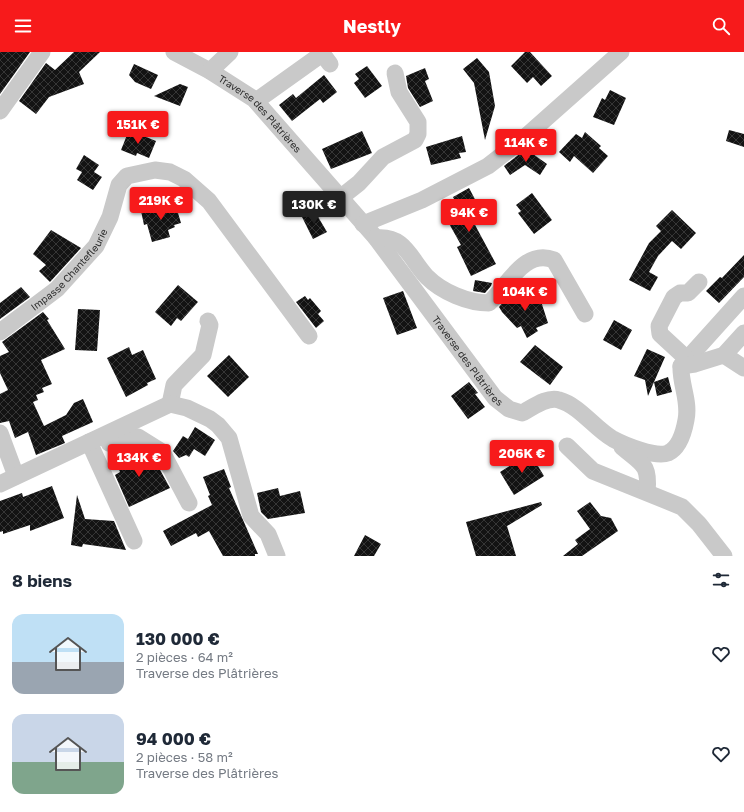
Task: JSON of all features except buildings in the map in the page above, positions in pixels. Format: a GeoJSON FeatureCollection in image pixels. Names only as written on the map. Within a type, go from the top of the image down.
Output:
{"type":"FeatureCollection","features":[{"type":"Feature","properties":{"kind":"street"},"geometry":{"type":"LineString","coordinates":[[0,111],[42,52]]}},
{"type":"Feature","properties":{"kind":"street","name":"Traverse des Plâtrières"},"geometry":{"type":"LineString","coordinates":[[174,52],[210,71],[256,101],[376,238],[495,398],[509,409],[522,413],[547,400],[558,400],[571,406],[613,439],[638,450],[658,454],[667,454],[674,449],[684,432],[687,418],[687,405],[681,376],[684,362]]}},
{"type":"Feature","properties":{"kind":"street"},"geometry":{"type":"LineString","coordinates":[[210,71],[230,52]]}},
{"type":"Feature","properties":{"kind":"street"},"geometry":{"type":"LineString","coordinates":[[363,224],[422,200],[488,166],[524,138],[621,52]]}},
{"type":"Feature","properties":{"kind":"street"},"geometry":{"type":"LineString","coordinates":[[256,101],[319,56],[324,56],[330,64]]}},
{"type":"Feature","properties":{"kind":"street"},"geometry":{"type":"LineString","coordinates":[[340,198],[359,183],[383,157],[415,140],[420,130],[418,122],[399,92],[395,73]]}},
{"type":"Feature","properties":{"kind":"street","name":"Impasse Chantefleurie"},"geometry":{"type":"LineString","coordinates":[[0,332],[57,289],[96,246],[110,217],[119,185],[127,176],[155,170],[170,172],[184,179],[209,201],[309,336]]}},
{"type":"Feature","properties":{"kind":"street"},"geometry":{"type":"LineString","coordinates":[[376,238],[394,239],[408,251],[428,277],[462,298],[479,303],[489,303],[512,275],[522,267],[540,258],[546,257],[554,260],[585,314]]}},
{"type":"Feature","properties":{"kind":"street"},"geometry":{"type":"LineString","coordinates":[[699,282],[688,293],[680,293],[674,297],[659,326],[660,334],[684,362],[695,364],[724,355],[744,333]]}},
{"type":"Feature","properties":{"kind":"street"},"geometry":{"type":"LineString","coordinates":[[684,362],[744,296]]}},
{"type":"Feature","properties":{"kind":"street"},"geometry":{"type":"LineString","coordinates":[[170,404],[174,385],[203,355],[210,325],[208,321]]}},
{"type":"Feature","properties":{"kind":"street"},"geometry":{"type":"LineString","coordinates":[[724,355],[744,368]]}},
{"type":"Feature","properties":{"kind":"street"},"geometry":{"type":"LineString","coordinates":[[0,484],[170,404],[187,408],[210,419],[218,425],[229,438],[251,516],[268,534],[277,556]]}},
{"type":"Feature","properties":{"kind":"street"},"geometry":{"type":"LineString","coordinates":[[0,433],[16,476]]}},
{"type":"Feature","properties":{"kind":"street"},"geometry":{"type":"LineString","coordinates":[[96,439],[104,444],[129,436],[138,437],[162,452],[189,503]]}},
{"type":"Feature","properties":{"kind":"street"},"geometry":{"type":"LineString","coordinates":[[96,439],[134,541]]}},
{"type":"Feature","properties":{"kind":"street"},"geometry":{"type":"LineString","coordinates":[[613,439],[647,469],[649,478],[647,492]]}},
{"type":"Feature","properties":{"kind":"street"},"geometry":{"type":"LineString","coordinates":[[567,446],[593,471],[682,507],[699,524],[724,556]]}}]}
